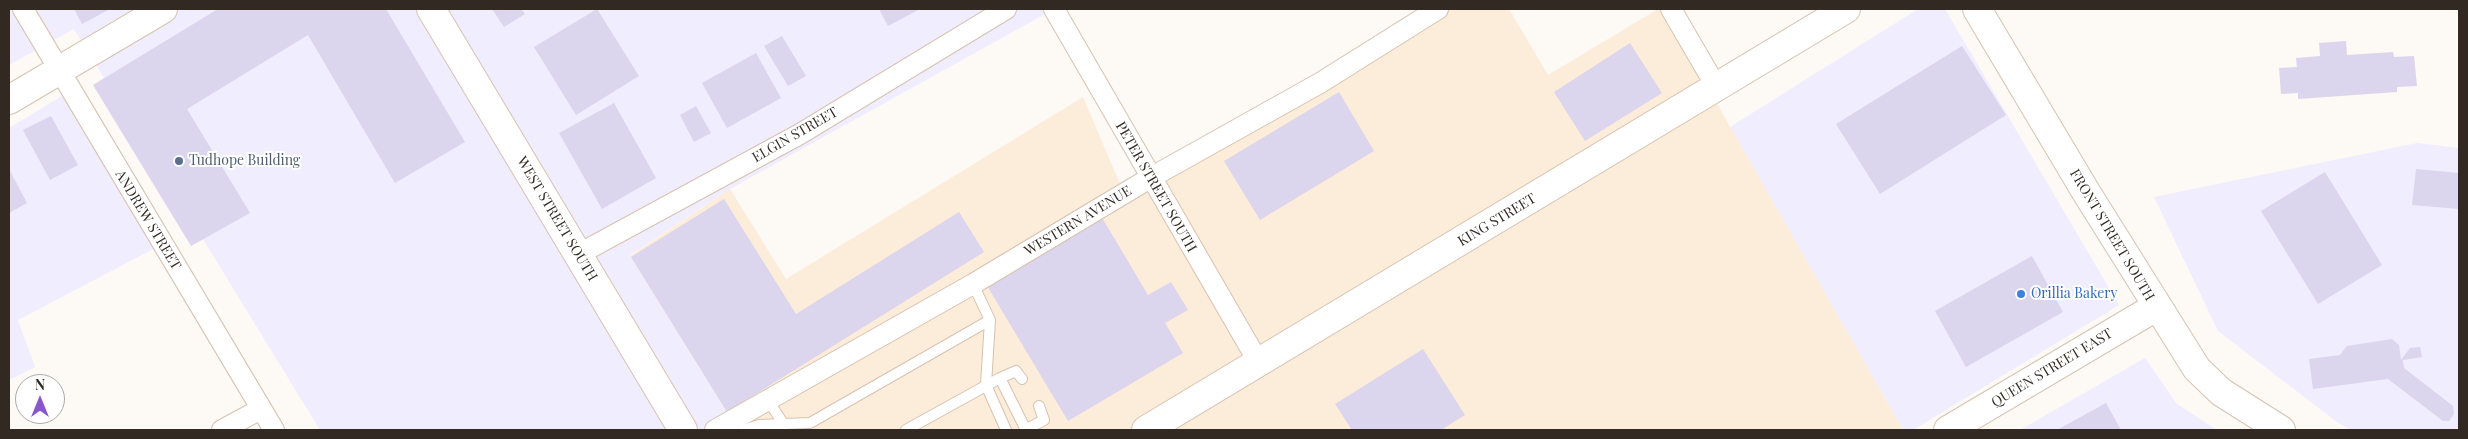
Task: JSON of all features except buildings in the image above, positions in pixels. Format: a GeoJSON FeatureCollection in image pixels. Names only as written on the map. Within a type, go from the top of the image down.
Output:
{"type":"FeatureCollection","features":[{"type":"Feature","properties":{"kind":"street","name":"ANDREW STREET"},"geometry":{"type":"LineString","coordinates":[[23,9],[58,71],[274,430]]}},
{"type":"Feature","properties":{"kind":"street"},"geometry":{"type":"LineString","coordinates":[[9,100],[163,9]]}},
{"type":"Feature","properties":{"kind":"street","name":"WEST STREET SOUTH"},"geometry":{"type":"LineString","coordinates":[[431,9],[683,430]]}},
{"type":"Feature","properties":{"kind":"street","name":"ELGIN STREET"},"geometry":{"type":"LineString","coordinates":[[579,254],[800,134],[1006,9]]}},
{"type":"Feature","properties":{"kind":"street","name":"PETER STREET SOUTH"},"geometry":{"type":"LineString","coordinates":[[1054,9],[1150,178],[1259,363]]}},
{"type":"Feature","properties":{"kind":"street","name":"WESTERN AVENUE"},"geometry":{"type":"LineString","coordinates":[[715,430],[973,284],[1150,178],[1320,83],[1438,9]]}},
{"type":"Feature","properties":{"kind":"street"},"geometry":{"type":"LineString","coordinates":[[1671,9],[1716,88]]}},
{"type":"Feature","properties":{"kind":"street","name":"KING STREET"},"geometry":{"type":"LineString","coordinates":[[1146,430],[1846,9]]}},
{"type":"Feature","properties":{"kind":"street","name":"FRONT STREET SOUTH"},"geometry":{"type":"LineString","coordinates":[[1977,9],[2156,307],[2206,379],[2221,392],[2281,430]]}},
{"type":"Feature","properties":{"kind":"street","name":"QUEEN STREET EAST"},"geometry":{"type":"LineString","coordinates":[[1948,430],[2156,307]]}},
{"type":"Feature","properties":{"kind":"street"},"geometry":{"type":"LineString","coordinates":[[222,430],[261,409]]}},
{"type":"Feature","properties":{"kind":"lane"},"geometry":{"type":"LineString","coordinates":[[973,284],[990,320],[986,385],[1006,430]]}},
{"type":"Feature","properties":{"kind":"lane"},"geometry":{"type":"LineString","coordinates":[[743,430],[759,425],[782,427],[810,423],[990,320]]}},
{"type":"Feature","properties":{"kind":"lane"},"geometry":{"type":"LineString","coordinates":[[906,430],[1000,378],[1016,372],[1022,379]]}},
{"type":"Feature","properties":{"kind":"lane"},"geometry":{"type":"LineString","coordinates":[[1000,378],[1025,430],[1044,420],[1039,406]]}},
{"type":"Feature","properties":{"kind":"lane"},"geometry":{"type":"LineString","coordinates":[[768,400],[782,427]]}},
{"type":"Feature","properties":{"kind":"shaded area"},"geometry":{"type":"Polygon","coordinates":[[[9,9],[1054,9],[730,189],[630,255],[738,430],[320,430],[74,29],[9,65],[9,9]]]}},
{"type":"Feature","properties":{"kind":"shaded area"},"geometry":{"type":"Polygon","coordinates":[[[1437,9],[1509,9],[1548,75],[1658,9],[1663,9],[1903,430],[738,430],[630,256],[730,189],[786,279],[1083,97],[1126,198],[1437,9]]]}},
{"type":"Feature","properties":{"kind":"shaded area"},"geometry":{"type":"Polygon","coordinates":[[[1918,9],[1945,9],[2119,305],[1913,430],[1903,430],[1730,127],[1918,9]]]}},
{"type":"Feature","properties":{"kind":"shaded area"},"geometry":{"type":"Polygon","coordinates":[[[65,94],[157,247],[18,320],[35,367],[21,374],[15,374],[15,377],[9,380],[9,128],[65,94]]]}},
{"type":"Feature","properties":{"kind":"shaded area"},"geometry":{"type":"Polygon","coordinates":[[[2417,143],[2459,148],[2459,430],[2351,430],[2337,422],[2218,331],[2154,197],[2417,143]]]}},
{"type":"Feature","properties":{"kind":"shaded area"},"geometry":{"type":"Polygon","coordinates":[[[2145,358],[2177,404],[2217,430],[2020,430],[2145,358]]]}},
{"type":"Feature","properties":{"kind":"place","name":"Tudhope Building"},"geometry":{"type":"Point","coordinates":[179,161]}},
{"type":"Feature","properties":{"kind":"place","name":"Orillia Bakery"},"geometry":{"type":"Point","coordinates":[2021,294]}}]}
